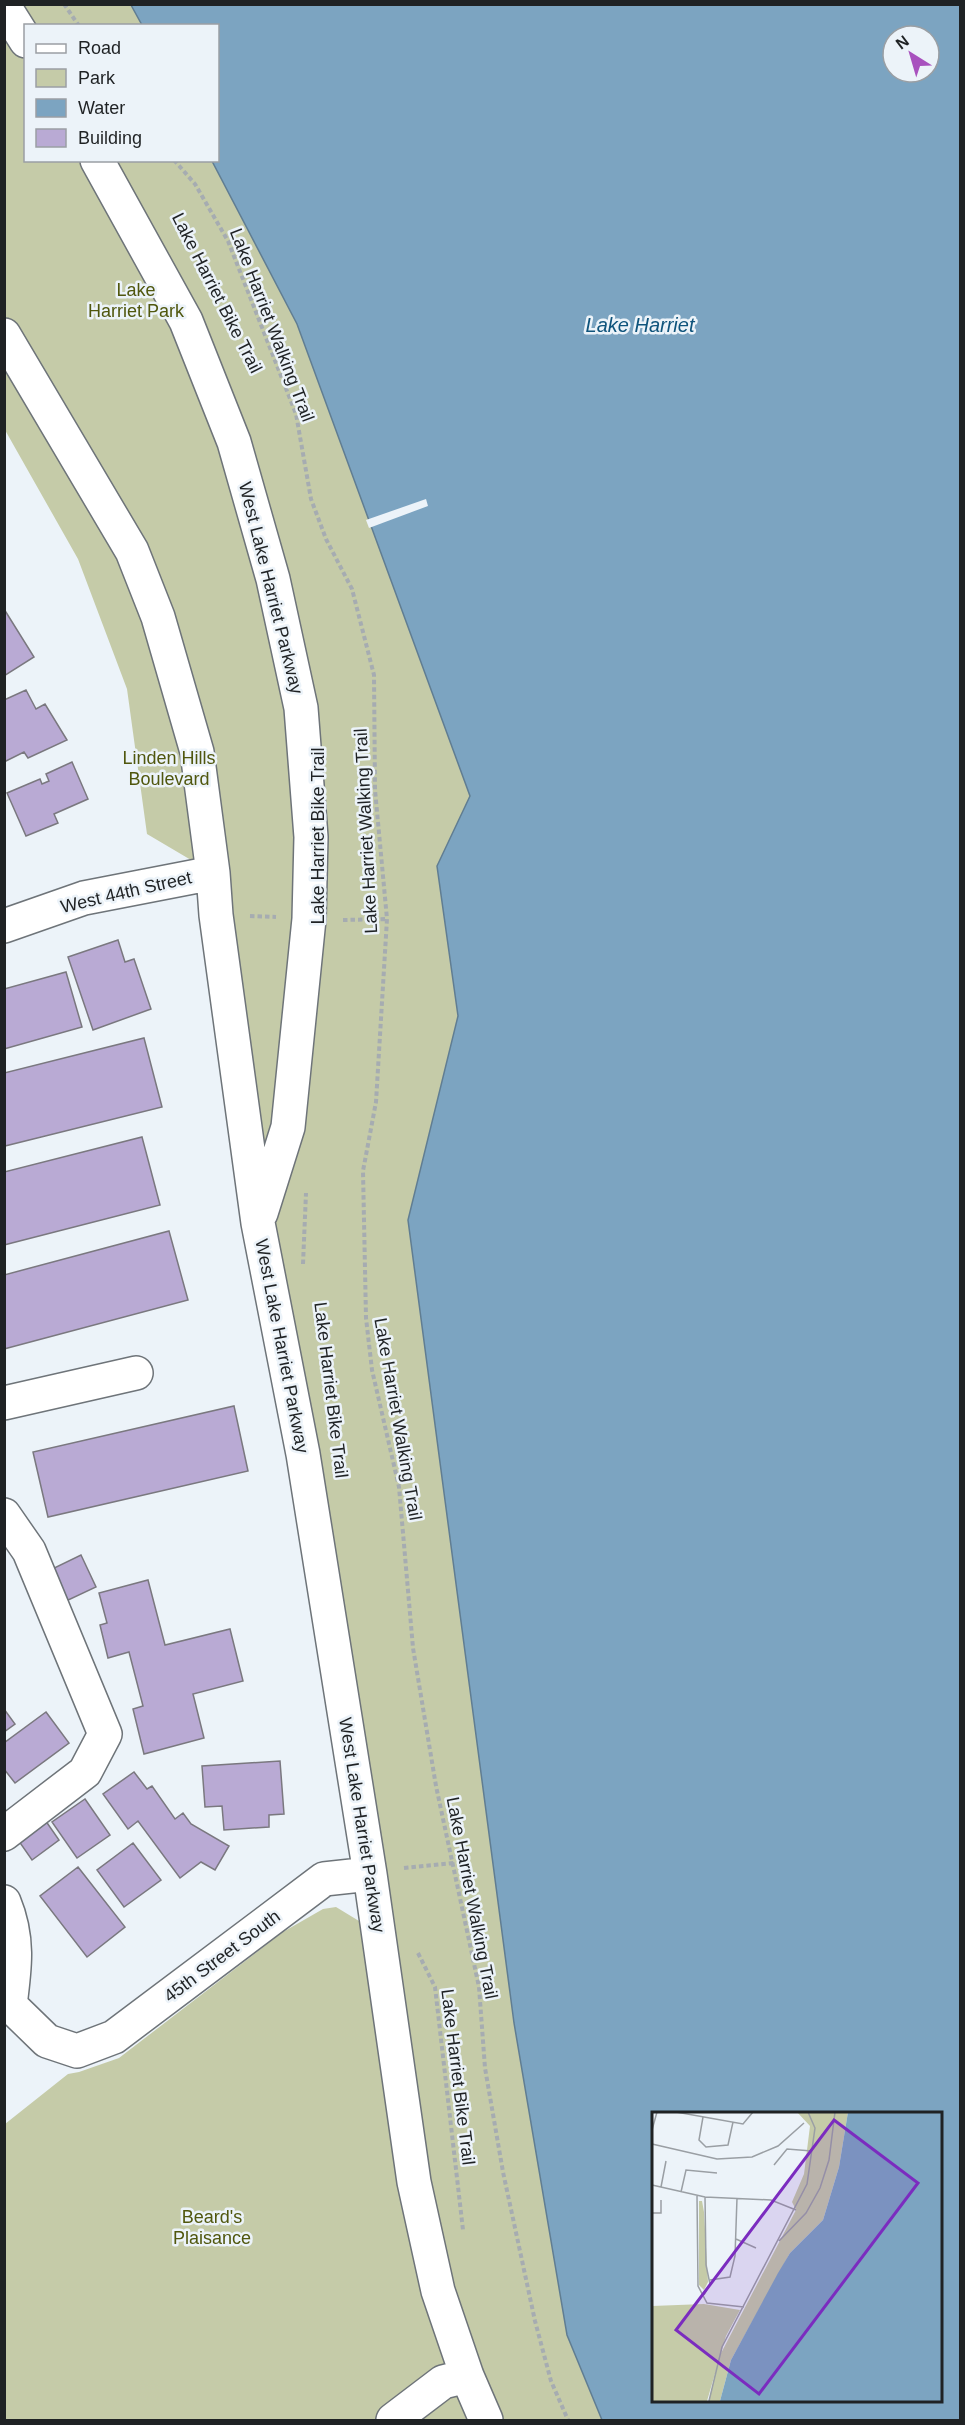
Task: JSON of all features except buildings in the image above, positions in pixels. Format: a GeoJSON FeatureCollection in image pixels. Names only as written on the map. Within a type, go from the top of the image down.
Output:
{"type":"FeatureCollection","features":[{"type":"Feature","properties":{"kind":"street"},"geometry":{"type":"LineString","coordinates":[[4,6],[24,38]]}},
{"type":"Feature","properties":{"kind":"street","name":"West Lake Harriet Parkway"},"geometry":{"type":"LineString","coordinates":[[98,162],[186,321],[234,442],[273,579],[301,708],[311,837],[309,919],[288,1127],[258,1223]]}},
{"type":"Feature","properties":{"kind":"street","name":"West Lake Harriet Parkway"},"geometry":{"type":"LineString","coordinates":[[7,344],[132,551],[158,617],[197,752],[258,1223],[303,1454],[370,1874],[414,2182],[438,2291],[467,2376],[486,2421]]}},
{"type":"Feature","properties":{"kind":"street","name":"West 44th Street"},"geometry":{"type":"LineString","coordinates":[[4,926],[84,898],[213,873]]}},
{"type":"Feature","properties":{"kind":"street"},"geometry":{"type":"LineString","coordinates":[[4,1403],[136,1373]]}},
{"type":"Feature","properties":{"kind":"street"},"geometry":{"type":"LineString","coordinates":[[4,1515],[29,1551],[105,1734],[85,1772],[4,1834]]}},
{"type":"Feature","properties":{"kind":"street","name":"45th Street South"},"geometry":{"type":"LineString","coordinates":[[7,2004],[47,2041],[77,2051],[114,2037],[324,1879],[370,1874]]}},
{"type":"Feature","properties":{"kind":"street"},"geometry":{"type":"LineString","coordinates":[[4,1902],[14,1926],[15,1968],[7,2004]]}},
{"type":"Feature","properties":{"kind":"street"},"geometry":{"type":"LineString","coordinates":[[393,2421],[443,2382],[467,2376]]}},
{"type":"Feature","properties":{"kind":"path"},"geometry":{"type":"LineString","coordinates":[[64,4],[78,24]]}},
{"type":"Feature","properties":{"kind":"path","name":"Lake Harriet Walking Trail"},"geometry":{"type":"LineString","coordinates":[[176,162],[195,184],[228,240],[296,414],[311,499],[326,539],[352,589],[366,636],[374,675],[375,790],[387,919],[376,1102],[363,1171],[366,1318],[372,1370],[399,1487],[413,1648],[436,1786],[454,1863],[467,1941],[479,1987],[485,2068],[503,2172],[535,2321],[551,2381],[568,2421]]}},
{"type":"Feature","properties":{"kind":"path"},"geometry":{"type":"LineString","coordinates":[[250,916],[281,917]]}},
{"type":"Feature","properties":{"kind":"path"},"geometry":{"type":"LineString","coordinates":[[332,920],[387,919]]}},
{"type":"Feature","properties":{"kind":"path"},"geometry":{"type":"LineString","coordinates":[[303,1274],[306,1187]]}},
{"type":"Feature","properties":{"kind":"path"},"geometry":{"type":"LineString","coordinates":[[402,1868],[454,1863]]}},
{"type":"Feature","properties":{"kind":"path","name":"Lake Harriet Bike Trail"},"geometry":{"type":"LineString","coordinates":[[415,1946],[435,1987],[463,2234]]}},
{"type":"Feature","properties":{"kind":"green space","name":"Lake Harriet Park"},"geometry":{"type":"Polygon","coordinates":[[[4,5],[131,5],[141,24],[24,24],[24,162],[213,162],[297,324],[471,796],[437,866],[458,1016],[408,1220],[514,2023],[567,2335],[602,2420],[486,2420],[438,2291],[213,873],[147,834],[127,689],[78,559],[5,430],[4,5]]]}},
{"type":"Feature","properties":{"kind":"green space","name":"Beard's Plaisance"},"geometry":{"type":"Polygon","coordinates":[[[336,1907],[359,1921],[366,1933],[470,2420],[5,2420],[5,2124],[68,2074],[119,2058],[283,1932],[323,1909],[336,1907]]]}},
{"type":"Feature","properties":{"kind":"water","name":"Lake Harriet"},"geometry":{"type":"Polygon","coordinates":[[[131,5],[960,5],[960,2420],[602,2420],[567,2335],[514,2023],[408,1220],[458,1016],[437,866],[470,796],[297,324],[213,162],[219,162],[219,24],[141,24],[131,5]]]}},
{"type":"Feature","properties":{"kind":"pier"},"geometry":{"type":"Polygon","coordinates":[[[426,499],[428,506],[369,528],[366,520],[426,499]]]}},
{"type":"Feature","properties":{"kind":"park label","name":"Linden Hills Boulevard"},"geometry":{"type":"Point","coordinates":[169,768]}}]}
